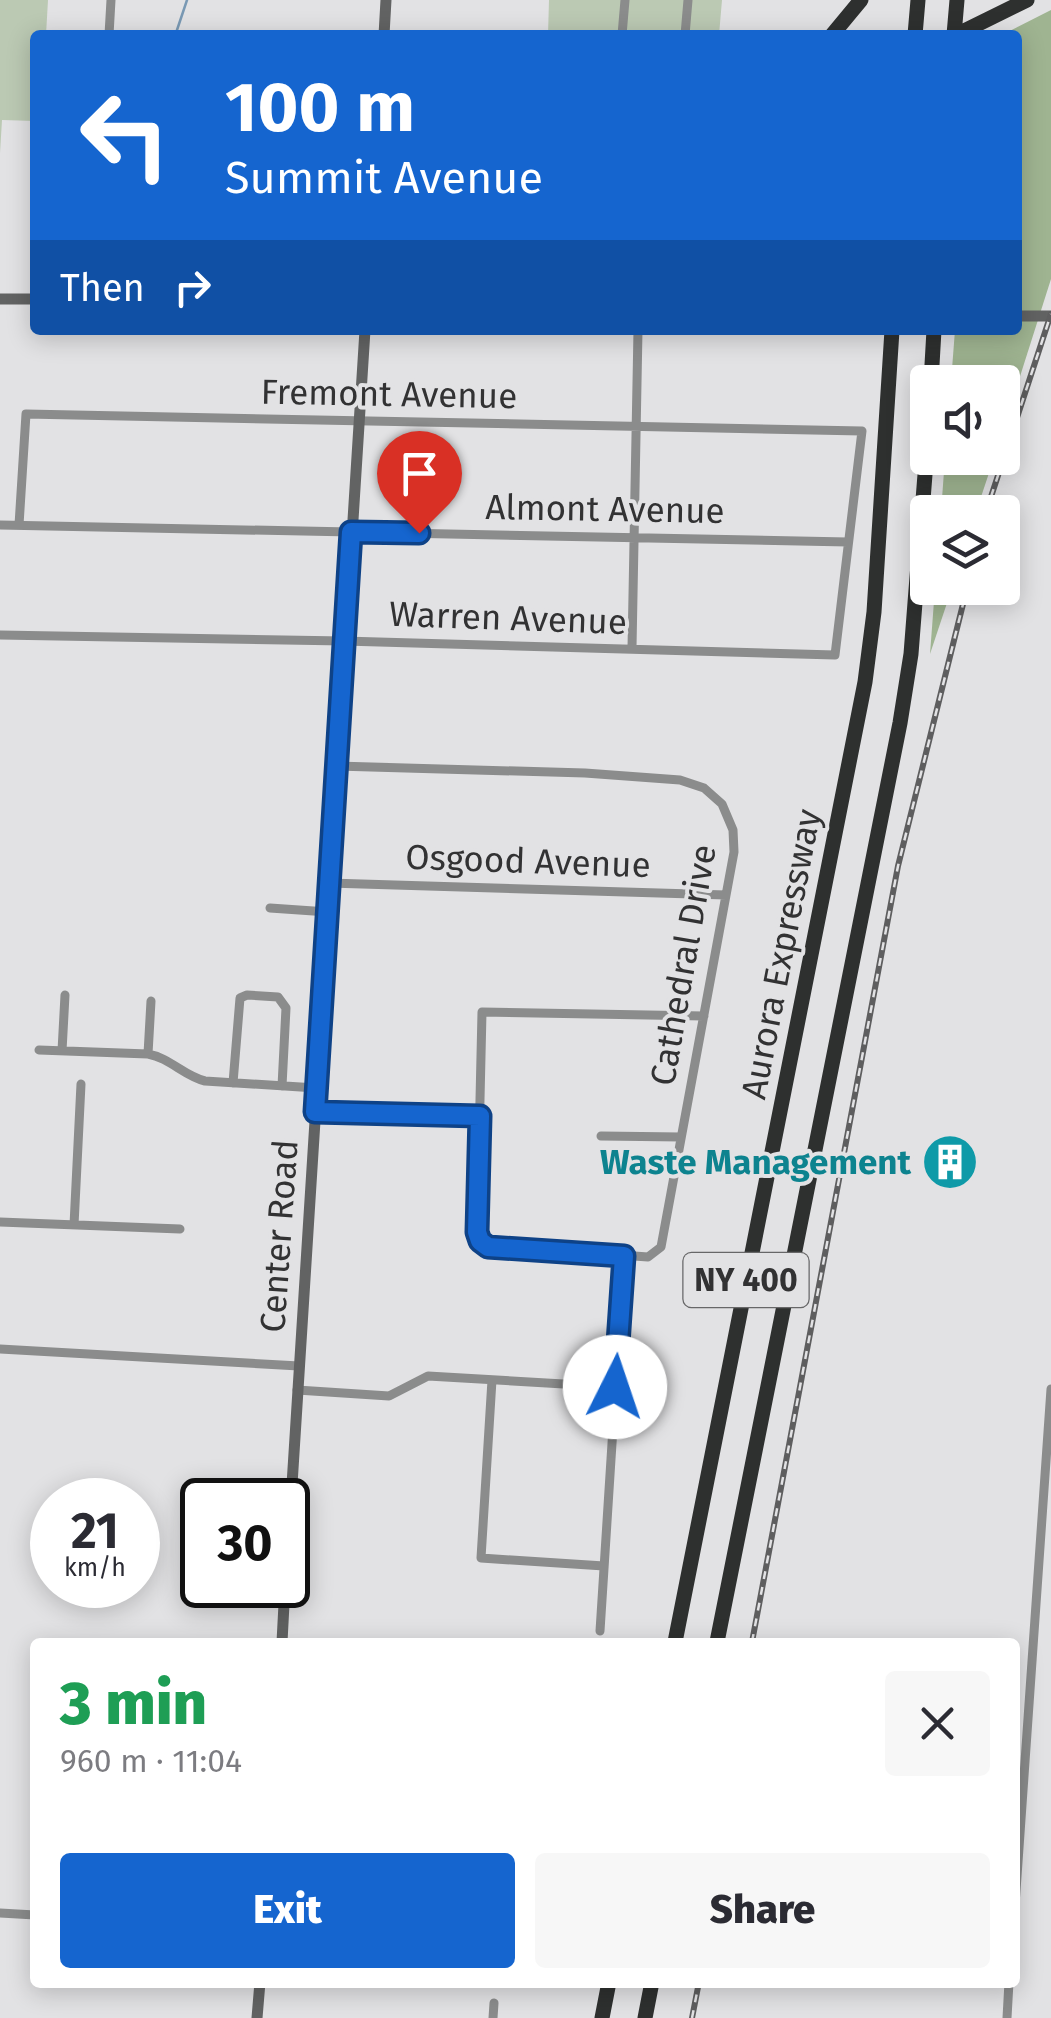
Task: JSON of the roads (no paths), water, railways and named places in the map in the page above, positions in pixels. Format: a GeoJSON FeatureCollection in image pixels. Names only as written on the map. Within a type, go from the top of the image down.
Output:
{"type":"FeatureCollection","features":[{"type":"Feature","properties":{"kind":"highway"},"geometry":{"type":"LineString","coordinates":[[836,30],[862,0]]}},
{"type":"Feature","properties":{"kind":"highway"},"geometry":{"type":"LineString","coordinates":[[915,30],[918,0]]}},
{"type":"Feature","properties":{"kind":"highway"},"geometry":{"type":"LineString","coordinates":[[955,30],[957,0]]}},
{"type":"Feature","properties":{"kind":"highway"},"geometry":{"type":"LineString","coordinates":[[981,30],[1026,0]]}},
{"type":"Feature","properties":{"kind":"highway"},"geometry":{"type":"LineString","coordinates":[[981,30],[1044,0]]}},
{"type":"Feature","properties":{"kind":"highway","name":"Aurora Expressway"},"geometry":{"type":"LineString","coordinates":[[677,1638],[864,682],[874,612],[892,335]]}},
{"type":"Feature","properties":{"kind":"highway"},"geometry":{"type":"LineString","coordinates":[[932,365],[934,335]]}},
{"type":"Feature","properties":{"kind":"highway","name":"Aurora Expressway"},"geometry":{"type":"LineString","coordinates":[[718,1638],[900,723],[911,654],[925,475]]}},
{"type":"Feature","properties":{"kind":"highway"},"geometry":{"type":"LineString","coordinates":[[602,2018],[608,1988]]}},
{"type":"Feature","properties":{"kind":"highway"},"geometry":{"type":"LineString","coordinates":[[645,2018],[651,1988]]}},
{"type":"Feature","properties":{"kind":"main road"},"geometry":{"type":"LineString","coordinates":[[384,30],[386,0]]}},
{"type":"Feature","properties":{"kind":"main road"},"geometry":{"type":"LineString","coordinates":[[0,299],[30,300]]}},
{"type":"Feature","properties":{"kind":"main road"},"geometry":{"type":"LineString","coordinates":[[1022,316],[1051,316]]}},
{"type":"Feature","properties":{"kind":"main road","name":"Center Road"},"geometry":{"type":"LineString","coordinates":[[292,1478],[365,335]]}},
{"type":"Feature","properties":{"kind":"main road"},"geometry":{"type":"LineString","coordinates":[[282,1638],[284,1608]]}},
{"type":"Feature","properties":{"kind":"main road"},"geometry":{"type":"LineString","coordinates":[[258,2018],[260,1988]]}},
{"type":"Feature","properties":{"kind":"street"},"geometry":{"type":"LineString","coordinates":[[109,30],[110,0]]}},
{"type":"Feature","properties":{"kind":"street"},"geometry":{"type":"LineString","coordinates":[[622,30],[625,0]]}},
{"type":"Feature","properties":{"kind":"street"},"geometry":{"type":"LineString","coordinates":[[685,30],[688,0]]}},
{"type":"Feature","properties":{"kind":"street"},"geometry":{"type":"LineString","coordinates":[[632,648],[638,335]]}},
{"type":"Feature","properties":{"kind":"street","name":"Fremont Avenue"},"geometry":{"type":"LineString","coordinates":[[19,525],[26,414],[359,420],[862,431],[848,542]]}},
{"type":"Feature","properties":{"kind":"street","name":"Almont Avenue"},"geometry":{"type":"LineString","coordinates":[[0,525],[848,542]]}},
{"type":"Feature","properties":{"kind":"street","name":"Warren Avenue"},"geometry":{"type":"LineString","coordinates":[[0,636],[344,640],[835,656],[848,542]]}},
{"type":"Feature","properties":{"kind":"street","name":"Cathedral Drive"},"geometry":{"type":"LineString","coordinates":[[336,766],[585,773],[694,784],[722,804],[733,830],[734,852],[661,1247],[648,1257],[624,1256]]}},
{"type":"Feature","properties":{"kind":"street","name":"Osgood Avenue"},"geometry":{"type":"LineString","coordinates":[[329,883],[726,895]]}},
{"type":"Feature","properties":{"kind":"street"},"geometry":{"type":"LineString","coordinates":[[270,908],[328,912]]}},
{"type":"Feature","properties":{"kind":"street"},"geometry":{"type":"LineString","coordinates":[[233,1083],[237,1005],[247,995],[278,997],[286,1008],[282,1086]]}},
{"type":"Feature","properties":{"kind":"street"},"geometry":{"type":"LineString","coordinates":[[62,1051],[64,996]]}},
{"type":"Feature","properties":{"kind":"street"},"geometry":{"type":"LineString","coordinates":[[148,1054],[150,1001]]}},
{"type":"Feature","properties":{"kind":"street"},"geometry":{"type":"LineString","coordinates":[[600,1631],[624,1256],[488,1247],[480,1241],[477,1232],[482,1012],[704,1016]]}},
{"type":"Feature","properties":{"kind":"street"},"geometry":{"type":"LineString","coordinates":[[39,1050],[148,1054],[158,1056],[192,1078],[316,1088]]}},
{"type":"Feature","properties":{"kind":"street"},"geometry":{"type":"LineString","coordinates":[[74,1225],[82,1084]]}},
{"type":"Feature","properties":{"kind":"street"},"geometry":{"type":"LineString","coordinates":[[315,1112],[480,1116]]}},
{"type":"Feature","properties":{"kind":"street"},"geometry":{"type":"LineString","coordinates":[[601,1136],[682,1137]]}},
{"type":"Feature","properties":{"kind":"street"},"geometry":{"type":"LineString","coordinates":[[0,1222],[180,1229]]}},
{"type":"Feature","properties":{"kind":"street"},"geometry":{"type":"LineString","coordinates":[[0,1350],[299,1366]]}},
{"type":"Feature","properties":{"kind":"street"},"geometry":{"type":"LineString","coordinates":[[297,1390],[388,1396],[428,1376],[615,1387]]}},
{"type":"Feature","properties":{"kind":"street"},"geometry":{"type":"LineString","coordinates":[[492,1380],[481,1558],[604,1566]]}},
{"type":"Feature","properties":{"kind":"street"},"geometry":{"type":"LineString","coordinates":[[1020,1833],[1051,1389]]}},
{"type":"Feature","properties":{"kind":"street"},"geometry":{"type":"LineString","coordinates":[[0,1913],[30,1915]]}},
{"type":"Feature","properties":{"kind":"street"},"geometry":{"type":"LineString","coordinates":[[1007,2018],[1010,1988]]}},
{"type":"Feature","properties":{"kind":"street"},"geometry":{"type":"LineString","coordinates":[[493,2018],[494,2002]]}},
{"type":"Feature","properties":{"kind":"waterway"},"geometry":{"type":"LineString","coordinates":[[177,30],[187,0]]}},
{"type":"Feature","properties":{"kind":"railway"},"geometry":{"type":"LineString","coordinates":[[992,495],[1051,314]]}},
{"type":"Feature","properties":{"kind":"railway"},"geometry":{"type":"LineString","coordinates":[[753,1638],[898,866],[963,605]]}},
{"type":"Feature","properties":{"kind":"railway"},"geometry":{"type":"LineString","coordinates":[[692,2018],[698,1988]]}},
{"type":"Feature","properties":{"kind":"place","name":"Waste Management"},"geometry":{"type":"Point","coordinates":[950,1162]}}]}
